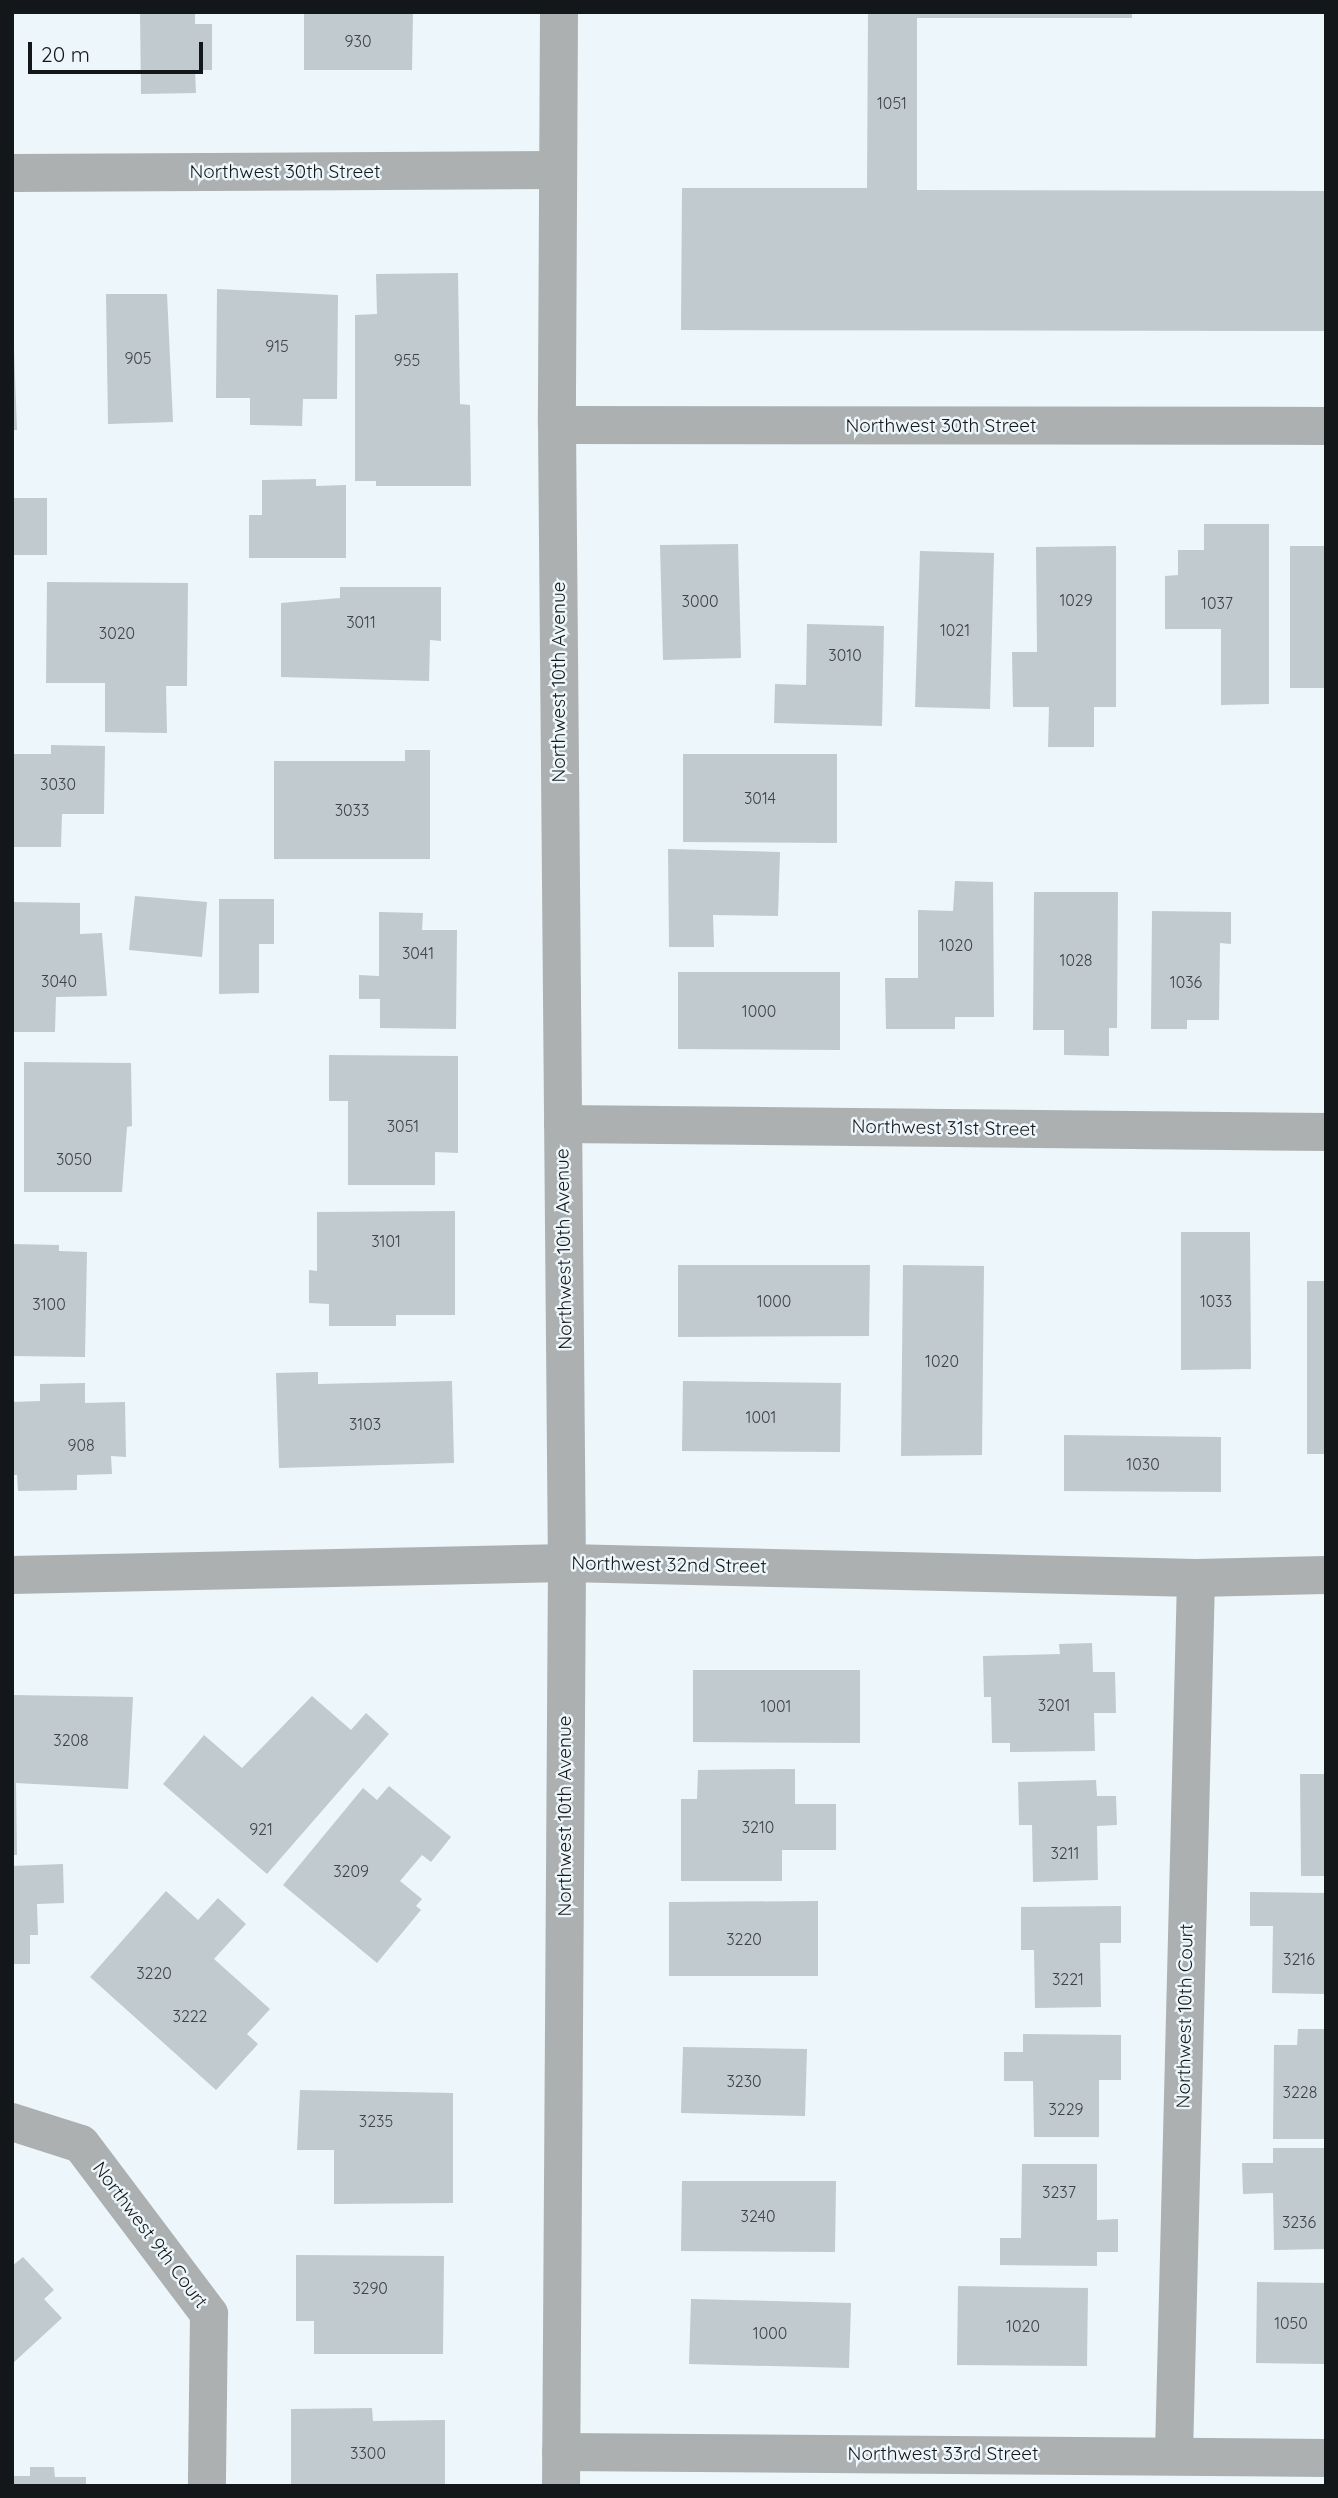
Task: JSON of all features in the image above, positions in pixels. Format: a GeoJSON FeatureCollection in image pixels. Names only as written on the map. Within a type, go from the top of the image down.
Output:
{"type":"FeatureCollection","features":[{"type":"Feature","properties":{"kind":"street","name":"Northwest 10th Avenue"},"geometry":{"type":"LineString","coordinates":[[559,12],[557,425],[566,1563],[561,2469]]}},
{"type":"Feature","properties":{"kind":"street","name":"Northwest 30th Street"},"geometry":{"type":"LineString","coordinates":[[12,173],[558,170]]}},
{"type":"Feature","properties":{"kind":"street","name":"Northwest 30th Street"},"geometry":{"type":"LineString","coordinates":[[557,425],[1326,426]]}},
{"type":"Feature","properties":{"kind":"street","name":"Northwest 31st Street"},"geometry":{"type":"LineString","coordinates":[[563,1124],[1326,1132]]}},
{"type":"Feature","properties":{"kind":"street","name":"Northwest 32nd Street"},"geometry":{"type":"LineString","coordinates":[[12,1575],[566,1563],[1196,1578],[1326,1576]]}},
{"type":"Feature","properties":{"kind":"street","name":"Northwest 10th Court"},"geometry":{"type":"LineString","coordinates":[[1174,2454],[1196,1578]]}},
{"type":"Feature","properties":{"kind":"street","name":"Northwest 9th Court"},"geometry":{"type":"LineString","coordinates":[[12,2122],[81,2144],[209,2314],[207,2486]]}},
{"type":"Feature","properties":{"kind":"street","name":"Northwest 33rd Street"},"geometry":{"type":"LineString","coordinates":[[561,2469],[1174,2454],[1326,2458]]}},
{"type":"Feature","properties":{"kind":"building"},"geometry":{"type":"Polygon","coordinates":[[[140,12],[195,12],[195,24],[212,24],[212,70],[195,70],[196,93],[141,94],[140,12]]]}},
{"type":"Feature","properties":{"kind":"building"},"geometry":{"type":"Polygon","coordinates":[[[304,12],[413,12],[412,70],[304,70],[304,12]]]}},
{"type":"Feature","properties":{"kind":"building"},"geometry":{"type":"Polygon","coordinates":[[[868,12],[1132,12],[1132,18],[917,18],[917,190],[1326,191],[1326,331],[681,330],[682,188],[867,188],[868,12]]]}},
{"type":"Feature","properties":{"kind":"building"},"geometry":{"type":"Polygon","coordinates":[[[458,273],[460,404],[470,405],[471,486],[376,486],[376,481],[355,481],[355,315],[377,314],[376,274],[458,273]]]}},
{"type":"Feature","properties":{"kind":"building"},"geometry":{"type":"Polygon","coordinates":[[[217,289],[338,295],[337,399],[303,399],[302,426],[250,425],[250,398],[216,398],[217,289]]]}},
{"type":"Feature","properties":{"kind":"building"},"geometry":{"type":"Polygon","coordinates":[[[106,294],[167,294],[173,422],[108,424],[106,294]]]}},
{"type":"Feature","properties":{"kind":"building"},"geometry":{"type":"Polygon","coordinates":[[[14,350],[17,430],[12,430],[14,350]]]}},
{"type":"Feature","properties":{"kind":"building"},"geometry":{"type":"Polygon","coordinates":[[[316,479],[316,486],[346,485],[346,558],[249,558],[249,515],[262,515],[262,480],[316,479]]]}},
{"type":"Feature","properties":{"kind":"building"},"geometry":{"type":"Polygon","coordinates":[[[12,498],[47,498],[47,555],[12,555],[12,498]]]}},
{"type":"Feature","properties":{"kind":"building"},"geometry":{"type":"Polygon","coordinates":[[[1204,524],[1269,524],[1269,704],[1221,705],[1221,629],[1165,629],[1165,576],[1178,575],[1178,550],[1204,550],[1204,524]]]}},
{"type":"Feature","properties":{"kind":"building"},"geometry":{"type":"Polygon","coordinates":[[[738,544],[741,658],[663,660],[660,545],[738,544]]]}},
{"type":"Feature","properties":{"kind":"building"},"geometry":{"type":"Polygon","coordinates":[[[1116,546],[1116,707],[1094,707],[1094,747],[1048,747],[1049,707],[1013,707],[1012,652],[1037,652],[1036,547],[1116,546]]]}},
{"type":"Feature","properties":{"kind":"building"},"geometry":{"type":"Polygon","coordinates":[[[1290,546],[1326,546],[1326,688],[1290,688],[1290,546]]]}},
{"type":"Feature","properties":{"kind":"building"},"geometry":{"type":"Polygon","coordinates":[[[920,551],[994,553],[990,709],[915,707],[920,551]]]}},
{"type":"Feature","properties":{"kind":"building"},"geometry":{"type":"Polygon","coordinates":[[[47,582],[188,583],[187,686],[166,686],[167,733],[105,732],[105,683],[46,683],[47,582]]]}},
{"type":"Feature","properties":{"kind":"building"},"geometry":{"type":"Polygon","coordinates":[[[340,587],[441,587],[441,641],[430,640],[429,681],[281,677],[281,603],[340,598],[340,587]]]}},
{"type":"Feature","properties":{"kind":"building"},"geometry":{"type":"Polygon","coordinates":[[[807,624],[884,626],[882,726],[774,723],[775,684],[806,685],[807,624]]]}},
{"type":"Feature","properties":{"kind":"building"},"geometry":{"type":"Polygon","coordinates":[[[51,745],[105,746],[104,814],[62,814],[61,847],[12,847],[12,754],[51,754],[51,745]]]}},
{"type":"Feature","properties":{"kind":"building"},"geometry":{"type":"Polygon","coordinates":[[[405,750],[430,750],[430,859],[274,859],[274,761],[405,761],[405,750]]]}},
{"type":"Feature","properties":{"kind":"building"},"geometry":{"type":"Polygon","coordinates":[[[683,754],[837,754],[837,843],[683,842],[683,754]]]}},
{"type":"Feature","properties":{"kind":"building"},"geometry":{"type":"Polygon","coordinates":[[[668,849],[780,852],[778,916],[713,915],[714,947],[669,947],[668,849]]]}},
{"type":"Feature","properties":{"kind":"building"},"geometry":{"type":"Polygon","coordinates":[[[955,881],[993,882],[994,1017],[955,1017],[955,1029],[886,1029],[885,978],[918,978],[918,910],[953,911],[955,881]]]}},
{"type":"Feature","properties":{"kind":"building"},"geometry":{"type":"Polygon","coordinates":[[[1034,892],[1118,892],[1117,1028],[1109,1028],[1109,1056],[1064,1055],[1064,1030],[1033,1030],[1034,892]]]}},
{"type":"Feature","properties":{"kind":"building"},"geometry":{"type":"Polygon","coordinates":[[[135,896],[207,902],[202,957],[129,950],[135,896]]]}},
{"type":"Feature","properties":{"kind":"building"},"geometry":{"type":"Polygon","coordinates":[[[219,899],[274,899],[274,944],[259,944],[259,993],[219,994],[219,899]]]}},
{"type":"Feature","properties":{"kind":"building"},"geometry":{"type":"Polygon","coordinates":[[[12,902],[80,903],[80,934],[102,933],[107,996],[56,997],[55,1032],[12,1032],[12,902]]]}},
{"type":"Feature","properties":{"kind":"building"},"geometry":{"type":"Polygon","coordinates":[[[1152,911],[1231,912],[1231,944],[1220,943],[1219,1020],[1187,1020],[1187,1029],[1151,1029],[1152,911]]]}},
{"type":"Feature","properties":{"kind":"building"},"geometry":{"type":"Polygon","coordinates":[[[379,912],[423,913],[422,930],[457,930],[456,1029],[380,1028],[380,999],[359,999],[359,975],[379,976],[379,912]]]}},
{"type":"Feature","properties":{"kind":"building"},"geometry":{"type":"Polygon","coordinates":[[[678,972],[840,972],[840,1050],[678,1049],[678,972]]]}},
{"type":"Feature","properties":{"kind":"building"},"geometry":{"type":"Polygon","coordinates":[[[329,1055],[458,1056],[458,1153],[435,1152],[435,1185],[348,1185],[348,1101],[329,1101],[329,1055]]]}},
{"type":"Feature","properties":{"kind":"building"},"geometry":{"type":"Polygon","coordinates":[[[24,1062],[131,1063],[132,1126],[127,1127],[122,1192],[24,1192],[24,1062]]]}},
{"type":"Feature","properties":{"kind":"building"},"geometry":{"type":"Polygon","coordinates":[[[455,1211],[455,1315],[396,1315],[396,1326],[329,1326],[329,1304],[309,1303],[309,1270],[317,1271],[317,1212],[455,1211]]]}},
{"type":"Feature","properties":{"kind":"building"},"geometry":{"type":"Polygon","coordinates":[[[1181,1232],[1250,1232],[1251,1369],[1181,1370],[1181,1232]]]}},
{"type":"Feature","properties":{"kind":"building"},"geometry":{"type":"Polygon","coordinates":[[[12,1244],[59,1245],[59,1251],[87,1252],[85,1357],[12,1356],[12,1244]]]}},
{"type":"Feature","properties":{"kind":"building"},"geometry":{"type":"Polygon","coordinates":[[[678,1265],[870,1265],[869,1336],[678,1337],[678,1265]]]}},
{"type":"Feature","properties":{"kind":"building"},"geometry":{"type":"Polygon","coordinates":[[[903,1265],[984,1266],[982,1455],[901,1456],[903,1265]]]}},
{"type":"Feature","properties":{"kind":"building"},"geometry":{"type":"Polygon","coordinates":[[[1307,1281],[1326,1281],[1326,1454],[1307,1454],[1307,1281]]]}},
{"type":"Feature","properties":{"kind":"building"},"geometry":{"type":"Polygon","coordinates":[[[318,1372],[318,1384],[452,1381],[454,1463],[279,1468],[276,1373],[318,1372]]]}},
{"type":"Feature","properties":{"kind":"building"},"geometry":{"type":"Polygon","coordinates":[[[683,1381],[841,1383],[840,1452],[682,1451],[683,1381]]]}},
{"type":"Feature","properties":{"kind":"building"},"geometry":{"type":"Polygon","coordinates":[[[85,1383],[85,1403],[125,1402],[126,1457],[111,1456],[112,1474],[77,1475],[77,1490],[18,1491],[17,1475],[12,1475],[12,1402],[40,1401],[40,1384],[85,1383]]]}},
{"type":"Feature","properties":{"kind":"building"},"geometry":{"type":"Polygon","coordinates":[[[1064,1435],[1221,1437],[1221,1492],[1064,1491],[1064,1435]]]}},
{"type":"Feature","properties":{"kind":"building"},"geometry":{"type":"Polygon","coordinates":[[[1092,1643],[1093,1672],[1115,1672],[1116,1713],[1094,1713],[1095,1751],[1010,1752],[1010,1743],[992,1743],[991,1697],[984,1697],[983,1656],[1060,1654],[1059,1644],[1092,1643]]]}},
{"type":"Feature","properties":{"kind":"building"},"geometry":{"type":"Polygon","coordinates":[[[693,1670],[860,1670],[860,1743],[693,1742],[693,1670]]]}},
{"type":"Feature","properties":{"kind":"building"},"geometry":{"type":"Polygon","coordinates":[[[12,1695],[133,1697],[128,1789],[16,1783],[17,1855],[12,1855],[12,1695]]]}},
{"type":"Feature","properties":{"kind":"building"},"geometry":{"type":"Polygon","coordinates":[[[312,1696],[351,1730],[366,1713],[389,1734],[267,1874],[163,1784],[204,1735],[242,1768],[312,1696]]]}},
{"type":"Feature","properties":{"kind":"building"},"geometry":{"type":"Polygon","coordinates":[[[795,1769],[795,1804],[836,1804],[836,1850],[782,1850],[782,1881],[681,1881],[681,1799],[697,1799],[698,1770],[795,1769]]]}},
{"type":"Feature","properties":{"kind":"building"},"geometry":{"type":"Polygon","coordinates":[[[1300,1774],[1326,1774],[1326,1876],[1301,1876],[1300,1774]]]}},
{"type":"Feature","properties":{"kind":"building"},"geometry":{"type":"Polygon","coordinates":[[[1096,1780],[1097,1796],[1116,1796],[1117,1825],[1097,1826],[1098,1880],[1033,1882],[1032,1825],[1019,1825],[1018,1782],[1096,1780]]]}},
{"type":"Feature","properties":{"kind":"building"},"geometry":{"type":"Polygon","coordinates":[[[389,1786],[451,1837],[431,1862],[422,1855],[400,1881],[422,1899],[416,1906],[421,1910],[377,1963],[283,1885],[363,1788],[377,1800],[389,1786]]]}},
{"type":"Feature","properties":{"kind":"building"},"geometry":{"type":"Polygon","coordinates":[[[63,1864],[64,1903],[37,1904],[38,1935],[30,1935],[30,1964],[12,1964],[12,1866],[63,1864]]]}},
{"type":"Feature","properties":{"kind":"building"},"geometry":{"type":"Polygon","coordinates":[[[166,1891],[198,1920],[218,1898],[246,1924],[214,1959],[270,2009],[247,2034],[258,2044],[216,2090],[90,1977],[166,1891]]]}},
{"type":"Feature","properties":{"kind":"building"},"geometry":{"type":"Polygon","coordinates":[[[1250,1892],[1326,1893],[1326,1994],[1272,1993],[1273,1926],[1250,1926],[1250,1892]]]}},
{"type":"Feature","properties":{"kind":"building"},"geometry":{"type":"Polygon","coordinates":[[[818,1901],[818,1976],[669,1976],[669,1902],[818,1901]]]}},
{"type":"Feature","properties":{"kind":"building"},"geometry":{"type":"Polygon","coordinates":[[[1121,1906],[1121,1943],[1100,1943],[1101,2007],[1035,2008],[1034,1950],[1021,1950],[1021,1907],[1121,1906]]]}},
{"type":"Feature","properties":{"kind":"building"},"geometry":{"type":"Polygon","coordinates":[[[1298,2029],[1326,2029],[1326,2139],[1273,2139],[1274,2045],[1297,2045],[1298,2029]]]}},
{"type":"Feature","properties":{"kind":"building"},"geometry":{"type":"Polygon","coordinates":[[[1023,2034],[1121,2035],[1121,2080],[1099,2080],[1099,2137],[1034,2137],[1033,2081],[1004,2081],[1004,2052],[1023,2052],[1023,2034]]]}},
{"type":"Feature","properties":{"kind":"building"},"geometry":{"type":"Polygon","coordinates":[[[683,2047],[807,2049],[805,2116],[681,2113],[683,2047]]]}},
{"type":"Feature","properties":{"kind":"building"},"geometry":{"type":"Polygon","coordinates":[[[300,2090],[453,2093],[453,2203],[334,2204],[334,2150],[297,2150],[300,2090]]]}},
{"type":"Feature","properties":{"kind":"building"},"geometry":{"type":"Polygon","coordinates":[[[1273,2148],[1326,2148],[1326,2249],[1274,2250],[1273,2193],[1243,2194],[1242,2163],[1273,2163],[1273,2148]]]}},
{"type":"Feature","properties":{"kind":"building"},"geometry":{"type":"Polygon","coordinates":[[[1022,2164],[1097,2164],[1097,2220],[1118,2219],[1118,2252],[1097,2252],[1097,2266],[1000,2265],[1000,2238],[1021,2238],[1022,2164]]]}},
{"type":"Feature","properties":{"kind":"building"},"geometry":{"type":"Polygon","coordinates":[[[682,2181],[836,2181],[835,2252],[681,2251],[682,2181]]]}},
{"type":"Feature","properties":{"kind":"building"},"geometry":{"type":"Polygon","coordinates":[[[296,2255],[444,2256],[443,2354],[314,2354],[314,2321],[296,2321],[296,2255]]]}},
{"type":"Feature","properties":{"kind":"building"},"geometry":{"type":"Polygon","coordinates":[[[23,2257],[54,2290],[44,2299],[62,2318],[12,2364],[12,2266],[23,2257]]]}},
{"type":"Feature","properties":{"kind":"building"},"geometry":{"type":"Polygon","coordinates":[[[1257,2282],[1326,2283],[1326,2364],[1256,2363],[1257,2282]]]}},
{"type":"Feature","properties":{"kind":"building"},"geometry":{"type":"Polygon","coordinates":[[[958,2286],[1088,2288],[1087,2366],[957,2365],[958,2286]]]}},
{"type":"Feature","properties":{"kind":"building"},"geometry":{"type":"Polygon","coordinates":[[[691,2299],[851,2303],[849,2368],[689,2364],[691,2299]]]}},
{"type":"Feature","properties":{"kind":"building"},"geometry":{"type":"Polygon","coordinates":[[[372,2408],[373,2421],[445,2420],[445,2486],[291,2486],[291,2409],[372,2408]]]}},
{"type":"Feature","properties":{"kind":"building"},"geometry":{"type":"Polygon","coordinates":[[[30,2467],[54,2467],[55,2477],[86,2477],[86,2486],[12,2486],[12,2476],[30,2476],[30,2467]]]}}]}
